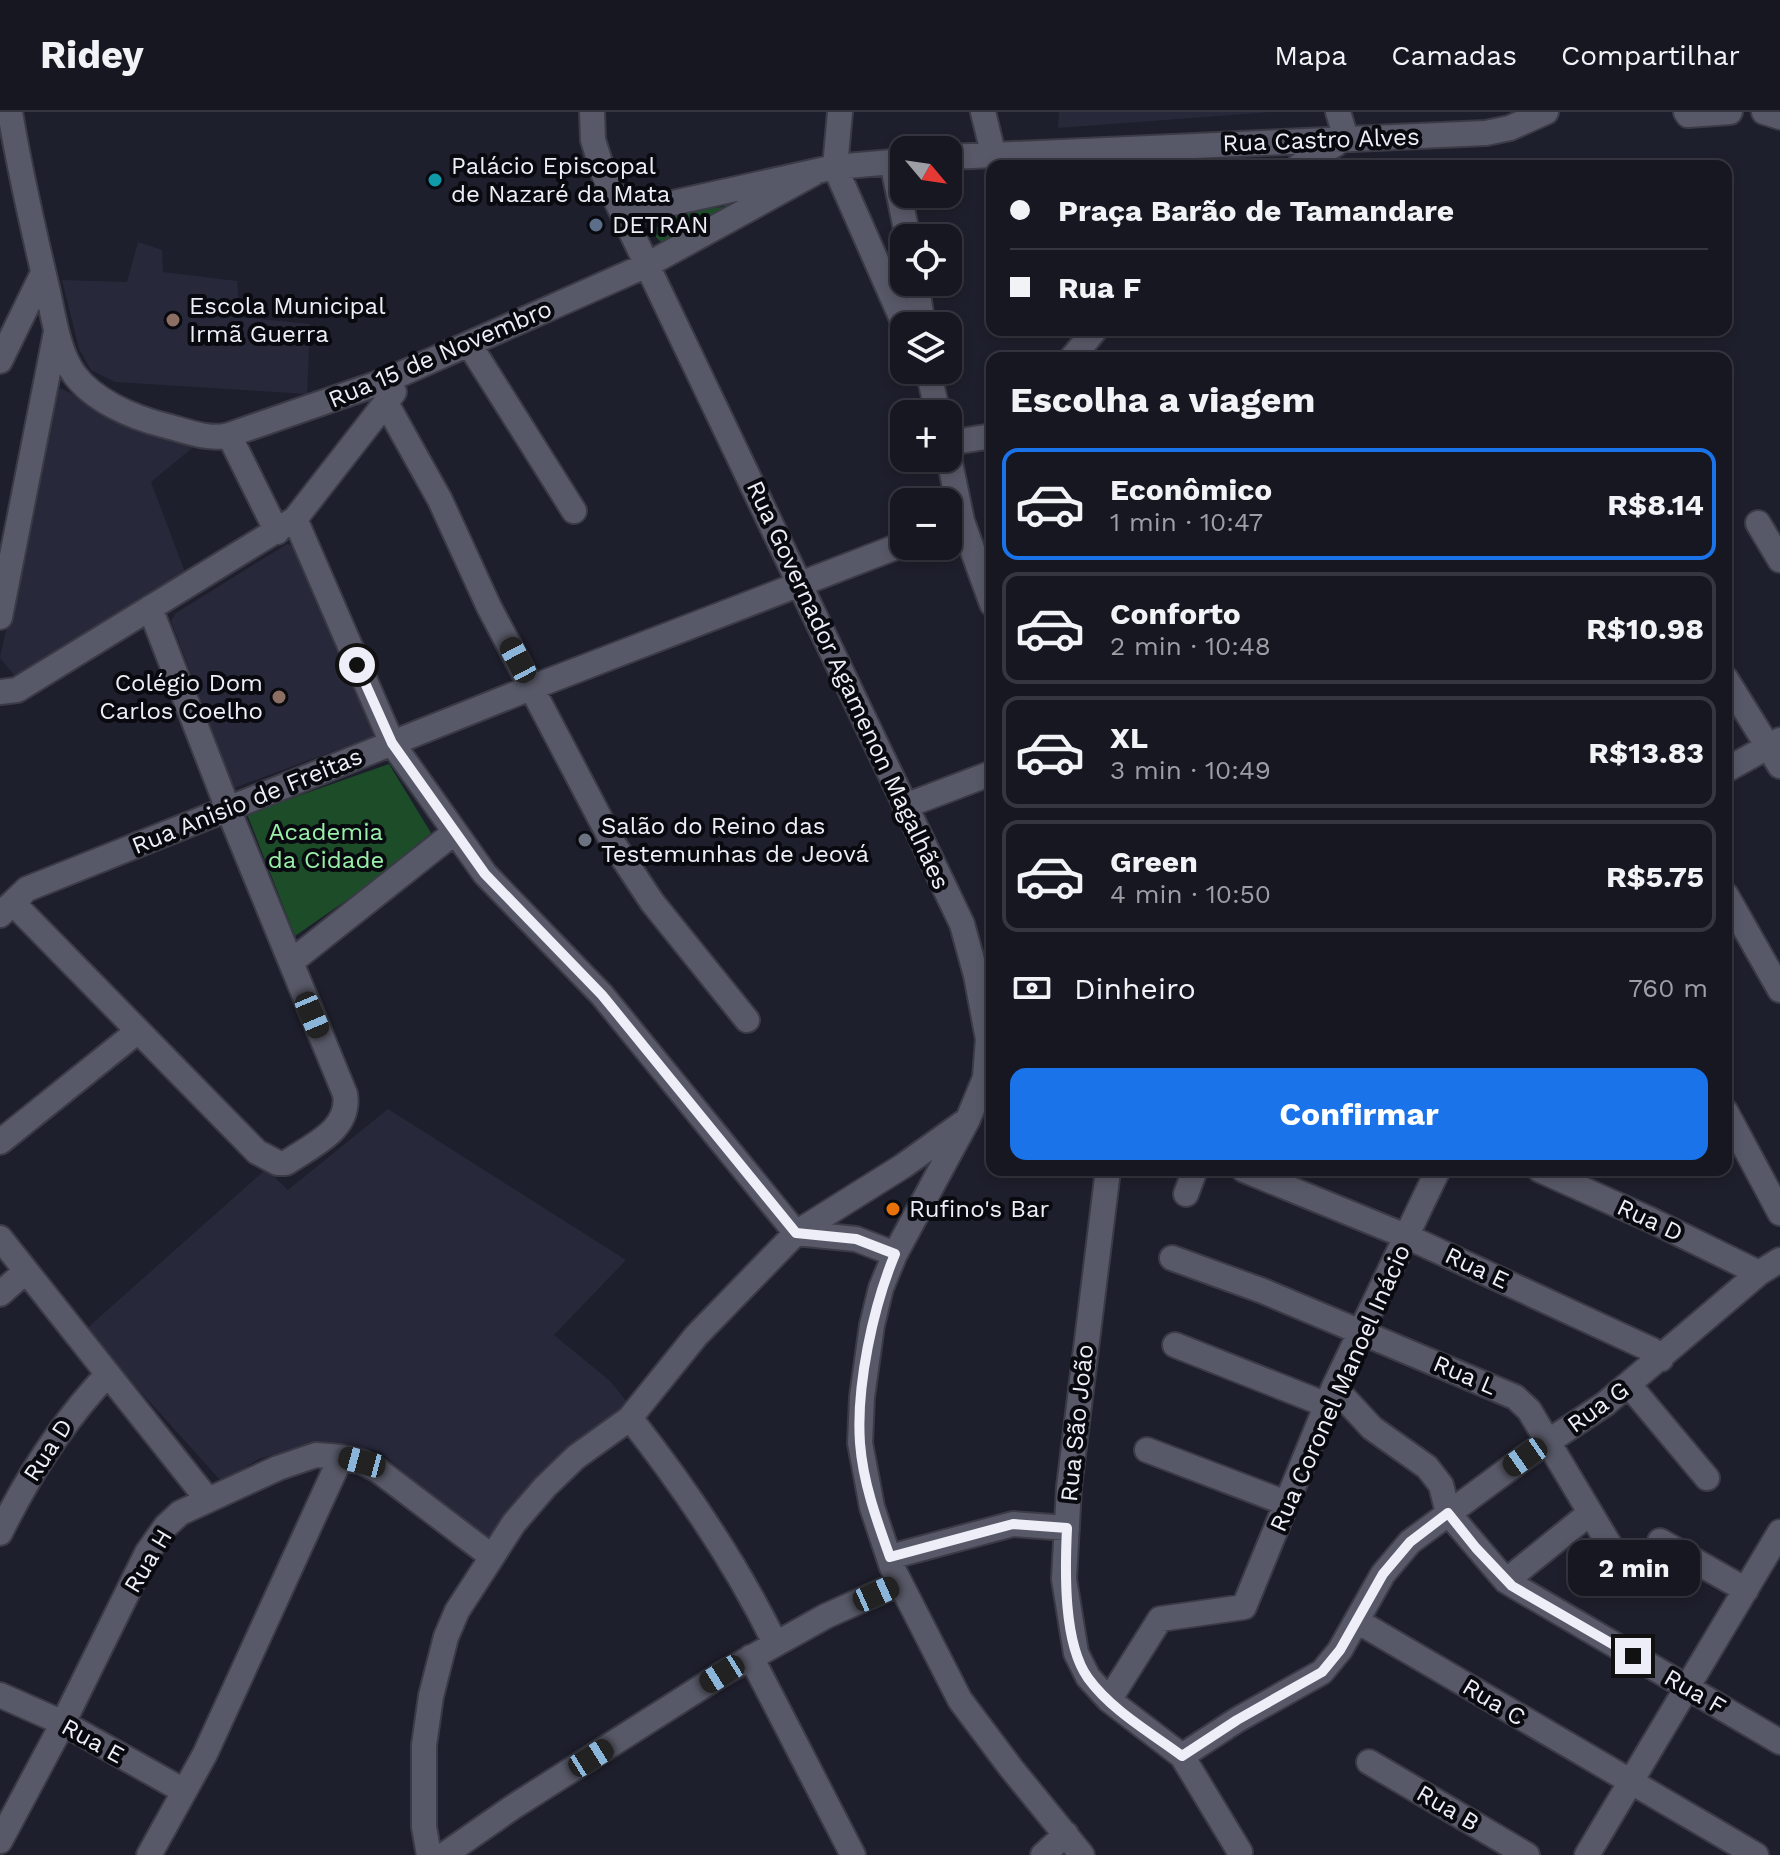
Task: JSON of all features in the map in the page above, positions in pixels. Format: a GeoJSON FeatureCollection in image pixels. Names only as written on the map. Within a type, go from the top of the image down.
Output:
{"type":"FeatureCollection","features":[{"type":"Feature","properties":{"kind":"street"},"geometry":{"type":"LineString","coordinates":[[10,112],[60,345],[74,373],[92,391],[143,419],[207,436],[229,435],[286,525],[392,743],[485,874],[602,995],[796,1233],[856,1239],[895,1254]]}},
{"type":"Feature","properties":{"kind":"street","name":"Rua Governador Agamenon Magalhães"},"geometry":{"type":"LineString","coordinates":[[592,112],[593,140],[604,175],[962,924],[986,1028]]}},
{"type":"Feature","properties":{"kind":"street"},"geometry":{"type":"LineString","coordinates":[[840,112],[827,169],[898,312]]}},
{"type":"Feature","properties":{"kind":"street"},"geometry":{"type":"LineString","coordinates":[[983,112],[993,153]]}},
{"type":"Feature","properties":{"kind":"street"},"geometry":{"type":"LineString","coordinates":[[1309,160],[1346,138],[1338,112]]}},
{"type":"Feature","properties":{"kind":"street","name":"Rua Castro Alves"},"geometry":{"type":"LineString","coordinates":[[962,156],[1486,133],[1510,128],[1546,112]]}},
{"type":"Feature","properties":{"kind":"street"},"geometry":{"type":"LineString","coordinates":[[1686,112],[1688,115],[1730,112]]}},
{"type":"Feature","properties":{"kind":"street"},"geometry":{"type":"LineString","coordinates":[[1764,112],[1780,117]]}},
{"type":"Feature","properties":{"kind":"street"},"geometry":{"type":"LineString","coordinates":[[623,214],[827,169],[890,163]]}},
{"type":"Feature","properties":{"kind":"street","name":"Rua 15 de Novembro"},"geometry":{"type":"LineString","coordinates":[[229,435],[385,381],[647,265],[827,169]]}},
{"type":"Feature","properties":{"kind":"street"},"geometry":{"type":"LineString","coordinates":[[0,361],[43,273]]}},
{"type":"Feature","properties":{"kind":"street"},"geometry":{"type":"LineString","coordinates":[[0,617],[57,330]]}},
{"type":"Feature","properties":{"kind":"street"},"geometry":{"type":"LineString","coordinates":[[469,344],[574,511]]}},
{"type":"Feature","properties":{"kind":"street"},"geometry":{"type":"LineString","coordinates":[[0,693],[17,690],[286,525],[413,369]]}},
{"type":"Feature","properties":{"kind":"street"},"geometry":{"type":"LineString","coordinates":[[386,403],[440,500],[489,607],[613,843],[652,902],[747,1020]]}},
{"type":"Feature","properties":{"kind":"street"},"geometry":{"type":"LineString","coordinates":[[962,441],[986,437]]}},
{"type":"Feature","properties":{"kind":"street"},"geometry":{"type":"LineString","coordinates":[[1758,523],[1780,560]]}},
{"type":"Feature","properties":{"kind":"street"},"geometry":{"type":"LineString","coordinates":[[962,538],[986,591]]}},
{"type":"Feature","properties":{"kind":"street","name":"Rua Anisio de Freitas"},"geometry":{"type":"LineString","coordinates":[[7,909],[27,889],[533,687],[890,550]]}},
{"type":"Feature","properties":{"kind":"street"},"geometry":{"type":"LineString","coordinates":[[7,909],[138,1031],[257,1152],[278,1163],[286,1163],[338,1127],[347,1107],[345,1094],[228,809],[150,608]]}},
{"type":"Feature","properties":{"kind":"street"},"geometry":{"type":"LineString","coordinates":[[1732,688],[1776,751],[1732,768]]}},
{"type":"Feature","properties":{"kind":"street"},"geometry":{"type":"LineString","coordinates":[[905,806],[986,775]]}},
{"type":"Feature","properties":{"kind":"street"},"geometry":{"type":"LineString","coordinates":[[291,962],[455,832]]}},
{"type":"Feature","properties":{"kind":"street"},"geometry":{"type":"LineString","coordinates":[[1732,906],[1780,990]]}},
{"type":"Feature","properties":{"kind":"street"},"geometry":{"type":"LineString","coordinates":[[0,1142],[138,1031]]}},
{"type":"Feature","properties":{"kind":"street","name":"Rua Governador Agamenon Magalhães"},"geometry":{"type":"LineString","coordinates":[[986,1065],[985,1078],[968,1119],[895,1254],[881,1288],[872,1325],[862,1397],[860,1443],[872,1507],[900,1583],[960,1700],[1082,1855]]}},
{"type":"Feature","properties":{"kind":"street"},"geometry":{"type":"LineString","coordinates":[[429,1855],[424,1827],[424,1760],[431,1696],[446,1637],[457,1611],[514,1523],[576,1457],[630,1418],[696,1336],[796,1233],[903,1166],[968,1119]]}},
{"type":"Feature","properties":{"kind":"street"},"geometry":{"type":"LineString","coordinates":[[1732,1123],[1780,1213]]}},
{"type":"Feature","properties":{"kind":"street","name":"Rua São João"},"geometry":{"type":"LineString","coordinates":[[1107,1176],[1079,1395],[1067,1528],[1064,1579],[1076,1653],[1088,1677],[1109,1700],[1182,1756],[1240,1852]]}},
{"type":"Feature","properties":{"kind":"street"},"geometry":{"type":"LineString","coordinates":[[1186,1194],[1193,1176]]}},
{"type":"Feature","properties":{"kind":"street","name":"Rua E"},"geometry":{"type":"LineString","coordinates":[[1259,1176],[1408,1237],[1652,1350],[1661,1359]]}},
{"type":"Feature","properties":{"kind":"street","name":"Rua Coronel Manoel Inácio"},"geometry":{"type":"LineString","coordinates":[[1109,1700],[1160,1619],[1244,1607],[1330,1396],[1435,1176]]}},
{"type":"Feature","properties":{"kind":"street","name":"Rua D"},"geometry":{"type":"LineString","coordinates":[[1553,1176],[1759,1273]]}},
{"type":"Feature","properties":{"kind":"street"},"geometry":{"type":"LineString","coordinates":[[0,1238],[208,1500]]}},
{"type":"Feature","properties":{"kind":"street"},"geometry":{"type":"LineString","coordinates":[[1172,1258],[1263,1291],[1361,1332]]}},
{"type":"Feature","properties":{"kind":"street","name":"Rua G"},"geometry":{"type":"LineString","coordinates":[[1182,1756],[1237,1720],[1322,1672],[1330,1665],[1383,1574],[1410,1542],[1629,1385],[1759,1273],[1780,1260]]}},
{"type":"Feature","properties":{"kind":"street"},"geometry":{"type":"LineString","coordinates":[[0,1294],[26,1271]]}},
{"type":"Feature","properties":{"kind":"street","name":"Rua L"},"geometry":{"type":"LineString","coordinates":[[1361,1332],[1515,1397],[1529,1410],[1549,1443]]}},
{"type":"Feature","properties":{"kind":"street"},"geometry":{"type":"LineString","coordinates":[[1175,1345],[1330,1396]]}},
{"type":"Feature","properties":{"kind":"street","name":"Rua D"},"geometry":{"type":"LineString","coordinates":[[0,1533],[51,1441],[79,1404],[108,1374]]}},
{"type":"Feature","properties":{"kind":"street"},"geometry":{"type":"LineString","coordinates":[[1629,1385],[1707,1478]]}},
{"type":"Feature","properties":{"kind":"street","name":"Rua F"},"geometry":{"type":"LineString","coordinates":[[1330,1396],[1427,1467],[1441,1485],[1448,1513],[1506,1581],[1780,1742]]}},
{"type":"Feature","properties":{"kind":"street"},"geometry":{"type":"LineString","coordinates":[[630,1418],[691,1501],[758,1609],[775,1643]]}},
{"type":"Feature","properties":{"kind":"street"},"geometry":{"type":"LineString","coordinates":[[1549,1443],[1609,1544]]}},
{"type":"Feature","properties":{"kind":"street"},"geometry":{"type":"LineString","coordinates":[[1147,1450],[1286,1503]]}},
{"type":"Feature","properties":{"kind":"street","name":"Rua H"},"geometry":{"type":"LineString","coordinates":[[0,1841],[63,1723],[147,1553],[166,1526],[180,1513],[278,1468],[316,1455],[341,1457],[362,1462],[379,1471],[491,1556]]}},
{"type":"Feature","properties":{"kind":"street"},"geometry":{"type":"LineString","coordinates":[[149,1855],[205,1754],[341,1457]]}},
{"type":"Feature","properties":{"kind":"street"},"geometry":{"type":"LineString","coordinates":[[1506,1581],[1590,1513]]}},
{"type":"Feature","properties":{"kind":"street"},"geometry":{"type":"LineString","coordinates":[[890,1557],[1013,1524],[1067,1528]]}},
{"type":"Feature","properties":{"kind":"street"},"geometry":{"type":"LineString","coordinates":[[1587,1855],[1780,1532]]}},
{"type":"Feature","properties":{"kind":"street"},"geometry":{"type":"LineString","coordinates":[[1660,1541],[1746,1590]]}},
{"type":"Feature","properties":{"kind":"street"},"geometry":{"type":"LineString","coordinates":[[444,1855],[513,1807],[751,1657],[826,1616],[900,1583]]}},
{"type":"Feature","properties":{"kind":"street","name":"Rua C"},"geometry":{"type":"LineString","coordinates":[[1357,1621],[1756,1855]]}},
{"type":"Feature","properties":{"kind":"street"},"geometry":{"type":"LineString","coordinates":[[751,1657],[853,1855]]}},
{"type":"Feature","properties":{"kind":"street","name":"Rua E"},"geometry":{"type":"LineString","coordinates":[[0,1695],[63,1723],[184,1791]]}},
{"type":"Feature","properties":{"kind":"street","name":"Rua B"},"geometry":{"type":"LineString","coordinates":[[1369,1762],[1527,1855]]}},
{"type":"Feature","properties":{"kind":"street"},"geometry":{"type":"LineString","coordinates":[[1043,1855],[1066,1834]]}},
{"type":"Feature","properties":{"kind":"shaded area"},"geometry":{"type":"Polygon","coordinates":[[[1059,112],[1271,112],[1058,128],[1059,112]]]}},
{"type":"Feature","properties":{"kind":"shaded area","name":"Escola Municipal Irmã Guerra"},"geometry":{"type":"Polygon","coordinates":[[[138,242],[162,250],[163,272],[237,281],[240,317],[310,324],[307,394],[115,382],[91,370],[79,349],[62,280],[127,282],[138,242]]]}},
{"type":"Feature","properties":{"kind":"shaded area"},"geometry":{"type":"Polygon","coordinates":[[[60,388],[120,417],[197,444],[151,482],[186,575],[15,676],[0,658],[56,394],[60,388]]]}},
{"type":"Feature","properties":{"kind":"shaded area","name":"Colégio Dom Carlos Coelho"},"geometry":{"type":"Polygon","coordinates":[[[287,544],[297,547],[345,658],[374,736],[234,788],[171,621],[176,613],[287,544]]]}},
{"type":"Feature","properties":{"kind":"shaded area"},"geometry":{"type":"Polygon","coordinates":[[[388,1109],[626,1260],[554,1335],[610,1381],[628,1403],[527,1491],[488,1539],[463,1523],[379,1451],[321,1441],[259,1459],[222,1482],[85,1330],[266,1169],[288,1190],[388,1109]]]}},
{"type":"Feature","properties":{"kind":"green space"},"geometry":{"type":"Polygon","coordinates":[[[733,206],[670,243],[661,242],[656,237],[656,228],[673,217],[692,211],[733,206]]]}},
{"type":"Feature","properties":{"kind":"green space","name":"Academia da Cidade"},"geometry":{"type":"Polygon","coordinates":[[[389,764],[431,833],[364,888],[295,936],[247,814],[389,764]]]}},
{"type":"Feature","properties":{"kind":"place","name":"Palácio Episcopal de Nazaré da Mata"},"geometry":{"type":"Point","coordinates":[435,180]}},
{"type":"Feature","properties":{"kind":"place","name":"DETRAN"},"geometry":{"type":"Point","coordinates":[596,225]}},
{"type":"Feature","properties":{"kind":"place","name":"Escola Municipal Irmã Guerra"},"geometry":{"type":"Point","coordinates":[173,320]}},
{"type":"Feature","properties":{"kind":"place","name":"Colégio Dom Carlos Coelho"},"geometry":{"type":"Point","coordinates":[279,697]}},
{"type":"Feature","properties":{"kind":"place","name":"Salão do Reino das Testemunhas de Jeová"},"geometry":{"type":"Point","coordinates":[585,840]}},
{"type":"Feature","properties":{"kind":"place","name":"Rufino's Bar"},"geometry":{"type":"Point","coordinates":[893,1209]}},
{"type":"Feature","properties":{"kind":"route"},"geometry":{"type":"LineString","coordinates":[[357,665],[392,743],[485,874],[602,995],[796,1233],[856,1239],[895,1254],[881,1288],[872,1325],[862,1397],[860,1443],[872,1507],[890,1557],[1013,1524],[1067,1528],[1064,1579],[1076,1653],[1088,1677],[1109,1700],[1182,1756],[1330,1665],[1383,1574],[1410,1542],[1448,1513],[1512,1586],[1633,1656]]}}]}
